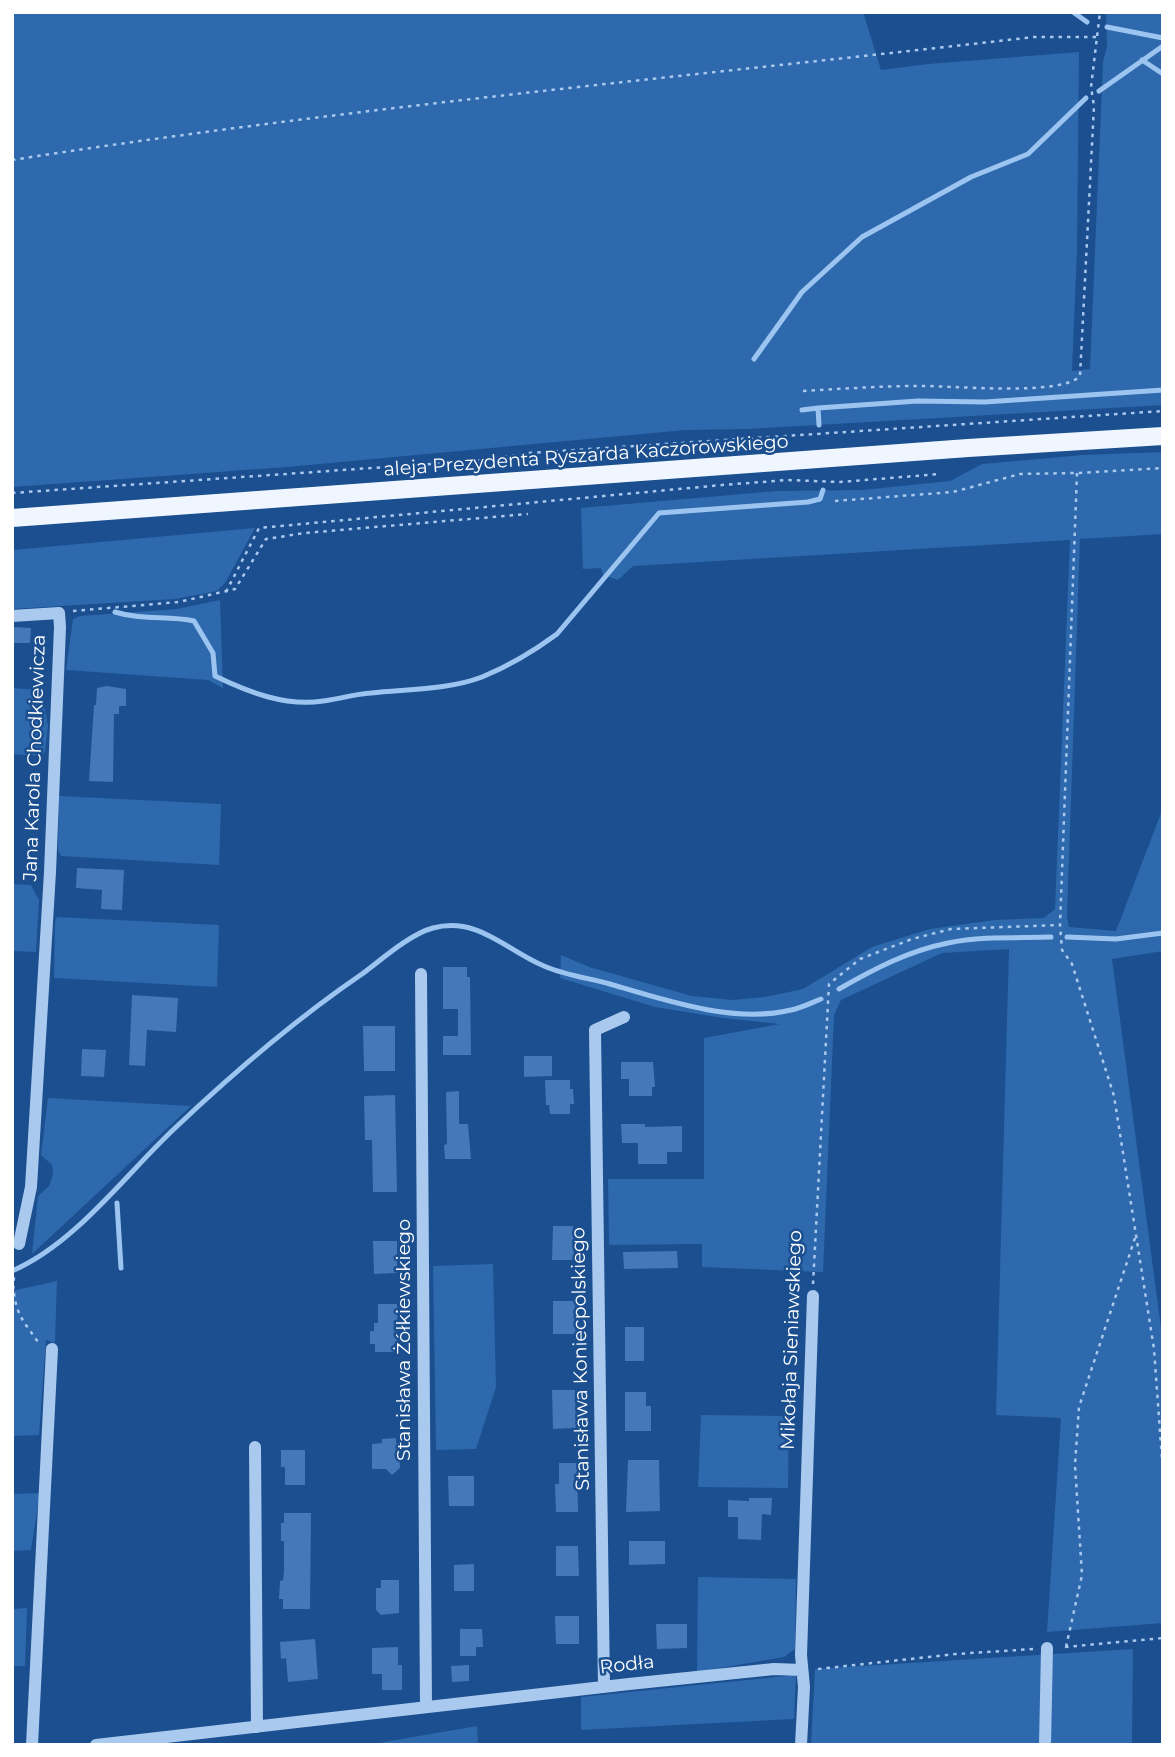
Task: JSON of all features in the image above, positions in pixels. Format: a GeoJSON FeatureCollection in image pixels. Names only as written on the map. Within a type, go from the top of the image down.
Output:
{"type":"FeatureCollection","features":[{"type":"Feature","properties":{"kind":"main road","name":"aleja Prezydenta Ryszarda Kaczorowskiego"},"geometry":{"type":"LineString","coordinates":[[12,518],[1163,436]]}},
{"type":"Feature","properties":{"kind":"street","name":"Jana Karola Chodkiewicza"},"geometry":{"type":"LineString","coordinates":[[12,616],[59,613],[60,627],[50,872],[31,1187],[19,1244]]}},
{"type":"Feature","properties":{"kind":"street","name":"Stanisława Żółkiewskiego"},"geometry":{"type":"LineString","coordinates":[[421,974],[426,1707]]}},
{"type":"Feature","properties":{"kind":"street","name":"Stanisława Koniecpolskiego"},"geometry":{"type":"LineString","coordinates":[[604,1687],[596,1030],[624,1017]]}},
{"type":"Feature","properties":{"kind":"street","name":"Mikołaja Sieniawskiego"},"geometry":{"type":"LineString","coordinates":[[801,1745],[813,1296]]}},
{"type":"Feature","properties":{"kind":"street"},"geometry":{"type":"LineString","coordinates":[[32,1745],[52,1349]]}},
{"type":"Feature","properties":{"kind":"street"},"geometry":{"type":"LineString","coordinates":[[255,1447],[257,1727]]}},
{"type":"Feature","properties":{"kind":"street"},"geometry":{"type":"LineString","coordinates":[[1045,1745],[1047,1648]]}},
{"type":"Feature","properties":{"kind":"street","name":"Rodła"},"geometry":{"type":"LineString","coordinates":[[96,1745],[604,1687],[774,1669],[802,1670]]}},
{"type":"Feature","properties":{"kind":"path"},"geometry":{"type":"LineString","coordinates":[[803,391],[916,386],[993,389],[1074,382],[1080,376],[1094,106],[1091,87],[1100,12]]}},
{"type":"Feature","properties":{"kind":"path"},"geometry":{"type":"LineString","coordinates":[[12,160],[164,136],[630,81],[1034,37],[1097,37]]}},
{"type":"Feature","properties":{"kind":"path"},"geometry":{"type":"LineString","coordinates":[[12,493],[473,461],[529,453],[1163,411]]}},
{"type":"Feature","properties":{"kind":"path"},"geometry":{"type":"LineString","coordinates":[[835,501],[953,492],[1020,474],[1077,474],[1163,468]]}},
{"type":"Feature","properties":{"kind":"path"},"geometry":{"type":"LineString","coordinates":[[226,592],[259,528],[761,482],[840,482],[940,474]]}},
{"type":"Feature","properties":{"kind":"path"},"geometry":{"type":"LineString","coordinates":[[1077,474],[1060,925],[1062,950],[1072,964],[1114,1096],[1154,1349],[1163,1473]]}},
{"type":"Feature","properties":{"kind":"path"},"geometry":{"type":"LineString","coordinates":[[59,613],[179,602],[226,592],[234,589],[243,579],[266,539],[319,531],[528,514]]}},
{"type":"Feature","properties":{"kind":"path","name":"Mikołaja Sieniawskiego"},"geometry":{"type":"LineString","coordinates":[[813,1296],[829,984],[860,959],[912,939],[951,929],[1060,925]]}},
{"type":"Feature","properties":{"kind":"path"},"geometry":{"type":"LineString","coordinates":[[1066,1647],[1082,1575],[1074,1465],[1079,1407],[1136,1237]]}},
{"type":"Feature","properties":{"kind":"path"},"geometry":{"type":"LineString","coordinates":[[12,1269],[16,1310],[40,1345],[52,1349]]}},
{"type":"Feature","properties":{"kind":"path"},"geometry":{"type":"LineString","coordinates":[[1156,1384],[1163,1383]]}},
{"type":"Feature","properties":{"kind":"path"},"geometry":{"type":"LineString","coordinates":[[802,1670],[956,1654],[1163,1638]]}},
{"type":"Feature","properties":{"kind":"shaded area"},"geometry":{"type":"Polygon","coordinates":[[[12,12],[863,12],[881,70],[1079,52],[1077,251],[1072,371],[1090,369],[1103,62],[1107,47],[1106,12],[1163,12],[1163,405],[748,429],[685,430],[287,467],[12,487],[12,12]]]}},
{"type":"Feature","properties":{"kind":"shaded area"},"geometry":{"type":"Polygon","coordinates":[[[1163,452],[1163,534],[1080,539],[1067,916],[1069,927],[1116,931],[1163,808],[1163,951],[1112,959],[1163,1343],[1163,1623],[1047,1632],[1061,1418],[996,1415],[1009,949],[942,953],[841,1000],[834,1015],[823,1272],[702,1267],[702,1244],[609,1245],[608,1179],[704,1179],[704,1038],[780,1024],[655,1007],[560,978],[561,955],[589,967],[692,996],[733,1000],[765,997],[803,989],[872,947],[930,929],[995,920],[1044,918],[1055,909],[1070,540],[633,566],[618,580],[603,575],[601,568],[583,569],[581,508],[777,491],[862,490],[950,481],[982,464],[1083,455],[1163,452]]]}},
{"type":"Feature","properties":{"kind":"shaded area"},"geometry":{"type":"Polygon","coordinates":[[[255,528],[225,583],[217,591],[175,599],[12,609],[12,550],[255,528]]]}},
{"type":"Feature","properties":{"kind":"shaded area"},"geometry":{"type":"Polygon","coordinates":[[[220,600],[223,688],[208,680],[66,670],[73,619],[80,616],[177,609],[220,600]]]}},
{"type":"Feature","properties":{"kind":"shaded area"},"geometry":{"type":"Polygon","coordinates":[[[12,688],[41,690],[48,726],[45,752],[39,756],[12,754],[12,688]]]}},
{"type":"Feature","properties":{"kind":"shaded area"},"geometry":{"type":"Polygon","coordinates":[[[59,796],[221,804],[219,865],[61,856],[58,850],[59,796]]]}},
{"type":"Feature","properties":{"kind":"shaded area"},"geometry":{"type":"Polygon","coordinates":[[[12,884],[31,885],[39,900],[36,952],[12,951],[12,884]]]}},
{"type":"Feature","properties":{"kind":"shaded area"},"geometry":{"type":"Polygon","coordinates":[[[57,917],[219,925],[217,987],[54,978],[57,917]]]}},
{"type":"Feature","properties":{"kind":"shaded area"},"geometry":{"type":"Polygon","coordinates":[[[48,1098],[191,1106],[32,1254],[38,1196],[49,1186],[53,1174],[52,1165],[41,1155],[48,1098]]]}},
{"type":"Feature","properties":{"kind":"shaded area"},"geometry":{"type":"Polygon","coordinates":[[[493,1264],[496,1387],[476,1449],[436,1450],[433,1266],[493,1264]]]}},
{"type":"Feature","properties":{"kind":"shaded area"},"geometry":{"type":"Polygon","coordinates":[[[57,1281],[55,1343],[46,1340],[39,1435],[12,1436],[12,1291],[57,1281]]]}},
{"type":"Feature","properties":{"kind":"shaded area"},"geometry":{"type":"Polygon","coordinates":[[[701,1415],[789,1416],[788,1488],[698,1487],[701,1415]]]}},
{"type":"Feature","properties":{"kind":"shaded area"},"geometry":{"type":"Polygon","coordinates":[[[40,1493],[31,1550],[12,1551],[12,1494],[40,1493]]]}},
{"type":"Feature","properties":{"kind":"shaded area"},"geometry":{"type":"Polygon","coordinates":[[[698,1577],[796,1579],[795,1649],[784,1657],[697,1672],[698,1577]]]}},
{"type":"Feature","properties":{"kind":"shaded area"},"geometry":{"type":"Polygon","coordinates":[[[27,1608],[25,1666],[12,1666],[12,1609],[27,1608]]]}},
{"type":"Feature","properties":{"kind":"shaded area"},"geometry":{"type":"Polygon","coordinates":[[[1133,1649],[1132,1745],[811,1745],[815,1669],[1133,1649]]]}},
{"type":"Feature","properties":{"kind":"shaded area"},"geometry":{"type":"Polygon","coordinates":[[[796,1675],[794,1719],[581,1730],[581,1697],[796,1675]]]}},
{"type":"Feature","properties":{"kind":"shaded area"},"geometry":{"type":"Polygon","coordinates":[[[477,1726],[478,1745],[367,1745],[477,1726]]]}},
{"type":"Feature","properties":{"kind":"building"},"geometry":{"type":"Polygon","coordinates":[[[12,627],[31,628],[30,643],[12,643],[12,627]]]}},
{"type":"Feature","properties":{"kind":"building"},"geometry":{"type":"Polygon","coordinates":[[[107,686],[126,689],[126,706],[119,706],[119,714],[114,714],[113,782],[89,781],[97,688],[107,686]]]}},
{"type":"Feature","properties":{"kind":"building"},"geometry":{"type":"Polygon","coordinates":[[[77,868],[124,870],[122,910],[101,909],[102,890],[76,888],[77,868]]]}},
{"type":"Feature","properties":{"kind":"building"},"geometry":{"type":"Polygon","coordinates":[[[443,967],[467,967],[467,977],[470,977],[471,1055],[443,1055],[443,1036],[458,1036],[458,1009],[443,1009],[443,967]]]}},
{"type":"Feature","properties":{"kind":"building"},"geometry":{"type":"Polygon","coordinates":[[[132,995],[178,998],[176,1032],[147,1030],[145,1066],[129,1065],[132,995]]]}},
{"type":"Feature","properties":{"kind":"building"},"geometry":{"type":"Polygon","coordinates":[[[363,1026],[395,1026],[395,1071],[364,1071],[363,1026]]]}},
{"type":"Feature","properties":{"kind":"building"},"geometry":{"type":"Polygon","coordinates":[[[82,1049],[106,1050],[104,1077],[81,1076],[82,1049]]]}},
{"type":"Feature","properties":{"kind":"building"},"geometry":{"type":"Polygon","coordinates":[[[524,1056],[552,1056],[552,1076],[524,1077],[524,1056]]]}},
{"type":"Feature","properties":{"kind":"building"},"geometry":{"type":"Polygon","coordinates":[[[621,1062],[653,1062],[655,1087],[652,1087],[652,1096],[629,1096],[629,1079],[621,1079],[621,1062]]]}},
{"type":"Feature","properties":{"kind":"building"},"geometry":{"type":"Polygon","coordinates":[[[545,1080],[570,1080],[574,1104],[570,1104],[570,1114],[550,1114],[549,1105],[546,1105],[545,1080]]]}},
{"type":"Feature","properties":{"kind":"building"},"geometry":{"type":"Polygon","coordinates":[[[459,1091],[459,1124],[468,1124],[471,1159],[445,1159],[446,1092],[459,1091]]]}},
{"type":"Feature","properties":{"kind":"building"},"geometry":{"type":"Polygon","coordinates":[[[395,1095],[397,1192],[373,1192],[372,1140],[365,1140],[364,1096],[395,1095]]]}},
{"type":"Feature","properties":{"kind":"building"},"geometry":{"type":"Polygon","coordinates":[[[621,1124],[645,1124],[645,1127],[682,1126],[682,1152],[667,1152],[667,1164],[638,1164],[638,1143],[622,1143],[621,1124]]]}},
{"type":"Feature","properties":{"kind":"building"},"geometry":{"type":"Polygon","coordinates":[[[553,1226],[573,1226],[574,1260],[552,1260],[553,1226]]]}},
{"type":"Feature","properties":{"kind":"building"},"geometry":{"type":"Polygon","coordinates":[[[373,1241],[397,1241],[397,1273],[374,1274],[373,1241]]]}},
{"type":"Feature","properties":{"kind":"building"},"geometry":{"type":"Polygon","coordinates":[[[677,1251],[678,1268],[624,1269],[623,1252],[677,1251]]]}},
{"type":"Feature","properties":{"kind":"building"},"geometry":{"type":"Polygon","coordinates":[[[553,1301],[575,1301],[576,1334],[553,1334],[553,1301]]]}},
{"type":"Feature","properties":{"kind":"building"},"geometry":{"type":"Polygon","coordinates":[[[378,1304],[397,1304],[398,1344],[394,1344],[394,1352],[375,1352],[375,1344],[370,1344],[370,1331],[374,1331],[374,1323],[378,1323],[378,1304]]]}},
{"type":"Feature","properties":{"kind":"building"},"geometry":{"type":"Polygon","coordinates":[[[625,1327],[644,1327],[644,1361],[625,1361],[625,1327]]]}},
{"type":"Feature","properties":{"kind":"building"},"geometry":{"type":"Polygon","coordinates":[[[552,1390],[575,1390],[576,1428],[553,1429],[552,1390]]]}},
{"type":"Feature","properties":{"kind":"building"},"geometry":{"type":"Polygon","coordinates":[[[625,1392],[646,1392],[646,1406],[651,1406],[651,1431],[625,1431],[625,1392]]]}},
{"type":"Feature","properties":{"kind":"building"},"geometry":{"type":"Polygon","coordinates":[[[396,1438],[396,1443],[399,1443],[400,1468],[392,1475],[386,1469],[372,1469],[372,1444],[382,1443],[382,1439],[396,1438]]]}},
{"type":"Feature","properties":{"kind":"building"},"geometry":{"type":"Polygon","coordinates":[[[281,1450],[305,1450],[305,1485],[285,1485],[281,1450]]]}},
{"type":"Feature","properties":{"kind":"building"},"geometry":{"type":"Polygon","coordinates":[[[628,1460],[659,1460],[660,1511],[626,1512],[628,1460]]]}},
{"type":"Feature","properties":{"kind":"building"},"geometry":{"type":"Polygon","coordinates":[[[559,1463],[577,1463],[578,1512],[556,1512],[555,1484],[559,1484],[559,1463]]]}},
{"type":"Feature","properties":{"kind":"building"},"geometry":{"type":"Polygon","coordinates":[[[448,1476],[474,1476],[474,1506],[449,1506],[448,1476]]]}},
{"type":"Feature","properties":{"kind":"building"},"geometry":{"type":"Polygon","coordinates":[[[749,1498],[772,1498],[771,1515],[762,1514],[761,1540],[738,1539],[738,1517],[728,1517],[728,1500],[749,1501],[749,1498]]]}},
{"type":"Feature","properties":{"kind":"building"},"geometry":{"type":"Polygon","coordinates":[[[284,1513],[311,1513],[310,1609],[283,1609],[283,1599],[279,1599],[284,1570],[281,1523],[284,1523],[284,1513]]]}},
{"type":"Feature","properties":{"kind":"building"},"geometry":{"type":"Polygon","coordinates":[[[629,1541],[665,1541],[665,1564],[629,1565],[629,1541]]]}},
{"type":"Feature","properties":{"kind":"building"},"geometry":{"type":"Polygon","coordinates":[[[556,1546],[578,1546],[579,1576],[556,1576],[556,1546]]]}},
{"type":"Feature","properties":{"kind":"building"},"geometry":{"type":"Polygon","coordinates":[[[474,1564],[474,1591],[454,1591],[454,1565],[474,1564]]]}},
{"type":"Feature","properties":{"kind":"building"},"geometry":{"type":"Polygon","coordinates":[[[381,1580],[399,1580],[399,1613],[381,1615],[376,1610],[376,1588],[381,1588],[381,1580]]]}},
{"type":"Feature","properties":{"kind":"building"},"geometry":{"type":"Polygon","coordinates":[[[555,1616],[579,1616],[579,1644],[556,1644],[555,1616]]]}},
{"type":"Feature","properties":{"kind":"building"},"geometry":{"type":"Polygon","coordinates":[[[656,1624],[687,1624],[687,1648],[657,1649],[656,1624]]]}},
{"type":"Feature","properties":{"kind":"building"},"geometry":{"type":"Polygon","coordinates":[[[460,1629],[482,1629],[483,1647],[476,1647],[476,1656],[460,1656],[460,1629]]]}},
{"type":"Feature","properties":{"kind":"building"},"geometry":{"type":"Polygon","coordinates":[[[315,1639],[318,1679],[288,1682],[286,1658],[281,1659],[280,1642],[315,1639]]]}},
{"type":"Feature","properties":{"kind":"building"},"geometry":{"type":"Polygon","coordinates":[[[398,1647],[398,1665],[402,1665],[402,1690],[382,1690],[382,1674],[372,1674],[372,1648],[398,1647]]]}},
{"type":"Feature","properties":{"kind":"building"},"geometry":{"type":"Polygon","coordinates":[[[469,1665],[469,1681],[452,1682],[451,1666],[469,1665]]]}},
{"type":"Feature","properties":{"kind":"waterway"},"geometry":{"type":"LineString","coordinates":[[1073,12],[1087,22]]}},
{"type":"Feature","properties":{"kind":"waterway"},"geometry":{"type":"LineString","coordinates":[[1107,27],[1163,38]]}},
{"type":"Feature","properties":{"kind":"waterway"},"geometry":{"type":"LineString","coordinates":[[1099,91],[1163,46]]}},
{"type":"Feature","properties":{"kind":"waterway"},"geometry":{"type":"LineString","coordinates":[[1142,60],[1163,74]]}},
{"type":"Feature","properties":{"kind":"waterway"},"geometry":{"type":"LineString","coordinates":[[754,359],[802,292],[862,237],[971,177],[1028,154],[1086,98]]}},
{"type":"Feature","properties":{"kind":"waterway"},"geometry":{"type":"LineString","coordinates":[[818,408],[918,401],[985,402],[1163,390]]}},
{"type":"Feature","properties":{"kind":"waterway"},"geometry":{"type":"LineString","coordinates":[[802,410],[818,408],[819,425]]}},
{"type":"Feature","properties":{"kind":"waterway"},"geometry":{"type":"LineString","coordinates":[[115,612],[194,621],[213,653],[215,676],[254,693],[281,700],[309,702],[455,684],[502,668],[557,634],[659,513],[808,502],[820,499],[823,490]]}},
{"type":"Feature","properties":{"kind":"waterway"},"geometry":{"type":"LineString","coordinates":[[12,1271],[35,1259],[78,1226],[174,1129],[289,1028],[396,948],[424,931],[449,926],[464,927],[491,936],[552,969],[676,1003],[723,1012],[769,1014],[795,1009],[821,999]]}},
{"type":"Feature","properties":{"kind":"waterway"},"geometry":{"type":"LineString","coordinates":[[1067,937],[1116,939],[1163,933]]}},
{"type":"Feature","properties":{"kind":"waterway"},"geometry":{"type":"LineString","coordinates":[[839,989],[892,961],[933,946],[973,939],[1051,937]]}},
{"type":"Feature","properties":{"kind":"waterway"},"geometry":{"type":"LineString","coordinates":[[117,1203],[121,1268]]}}]}
